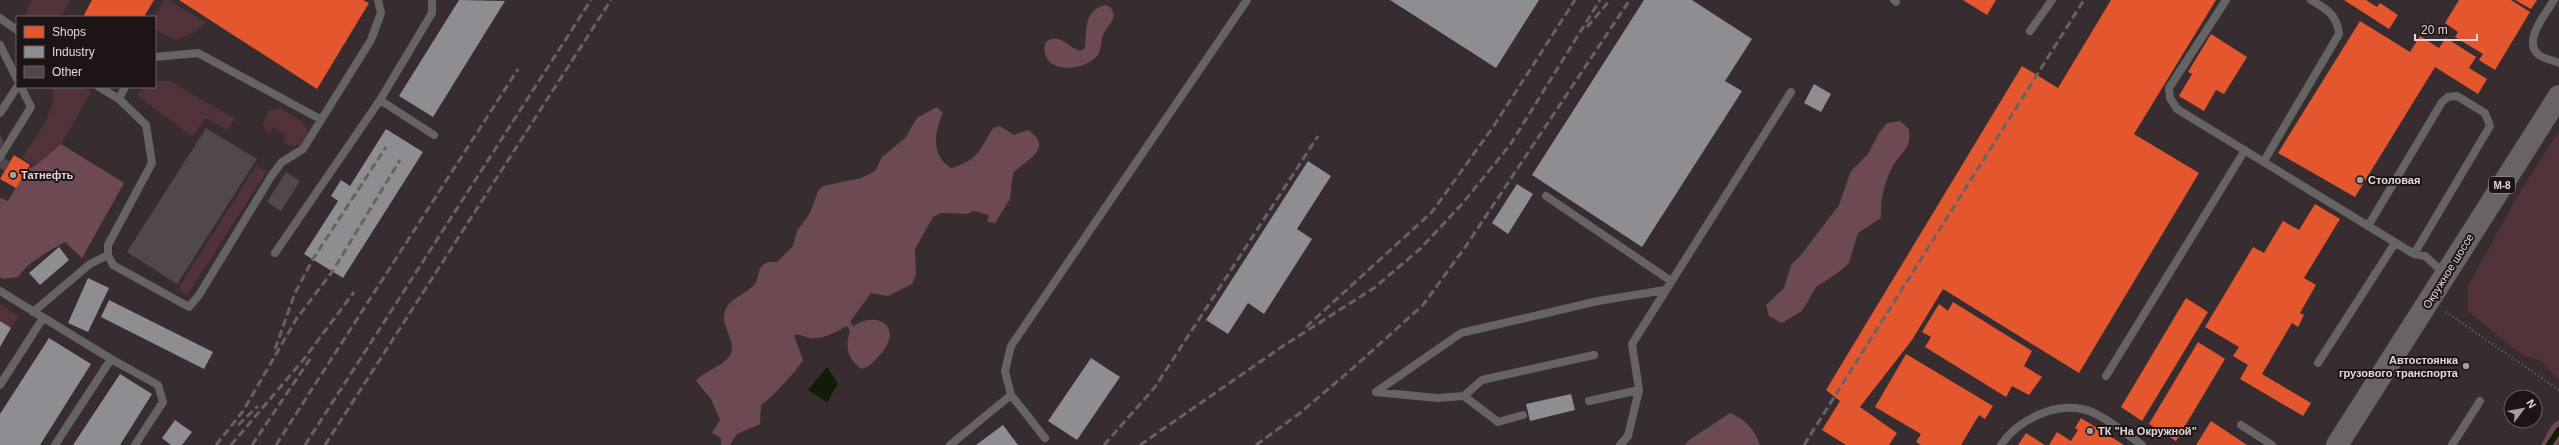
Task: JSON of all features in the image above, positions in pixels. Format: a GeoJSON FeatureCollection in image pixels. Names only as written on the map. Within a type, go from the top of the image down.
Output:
{"type":"FeatureCollection","features":[{"type":"Feature","properties":{"kind":"main road","name":"Окружное шоссе"},"geometry":{"type":"LineString","coordinates":[[2337,445],[2559,96]]}},
{"type":"Feature","properties":{"kind":"lane"},"geometry":{"type":"LineString","coordinates":[[101,88],[119,99],[146,125],[152,163],[108,245],[108,255],[114,265],[189,307],[199,295],[272,175],[282,162],[303,149],[320,119],[371,40],[381,13],[378,0]]}},
{"type":"Feature","properties":{"kind":"lane"},"geometry":{"type":"LineString","coordinates":[[275,252],[380,100],[432,13],[432,0]]}},
{"type":"Feature","properties":{"kind":"lane"},"geometry":{"type":"LineString","coordinates":[[1045,438],[1011,395],[1005,371],[1011,346],[1247,0]]}},
{"type":"Feature","properties":{"kind":"lane"},"geometry":{"type":"LineString","coordinates":[[2030,31],[2052,0]]}},
{"type":"Feature","properties":{"kind":"lane"},"geometry":{"type":"LineString","coordinates":[[2226,0],[2169,88],[2170,98],[2177,109],[2264,161],[2395,243],[2414,254],[2424,256],[2446,274]]}},
{"type":"Feature","properties":{"kind":"lane"},"geometry":{"type":"LineString","coordinates":[[2264,161],[2338,34],[2338,24],[2331,12],[2311,0]]}},
{"type":"Feature","properties":{"kind":"lane"},"geometry":{"type":"LineString","coordinates":[[2554,0],[2534,31],[2533,46],[2538,55],[2559,63]]}},
{"type":"Feature","properties":{"kind":"lane"},"geometry":{"type":"LineString","coordinates":[[0,18],[16,29]]}},
{"type":"Feature","properties":{"kind":"lane"},"geometry":{"type":"LineString","coordinates":[[0,45],[16,77]]}},
{"type":"Feature","properties":{"kind":"lane"},"geometry":{"type":"LineString","coordinates":[[156,57],[198,54],[320,119]]}},
{"type":"Feature","properties":{"kind":"lane"},"geometry":{"type":"LineString","coordinates":[[0,113],[16,88]]}},
{"type":"Feature","properties":{"kind":"lane"},"geometry":{"type":"LineString","coordinates":[[0,157],[31,107],[22,88]]}},
{"type":"Feature","properties":{"kind":"lane"},"geometry":{"type":"LineString","coordinates":[[119,99],[124,88]]}},
{"type":"Feature","properties":{"kind":"lane"},"geometry":{"type":"LineString","coordinates":[[1620,445],[1628,436],[1639,390],[1632,344],[1791,92]]}},
{"type":"Feature","properties":{"kind":"lane"},"geometry":{"type":"LineString","coordinates":[[2368,226],[2442,102],[2448,97],[2457,96],[2485,113],[2490,126],[2414,254]]}},
{"type":"Feature","properties":{"kind":"lane"},"geometry":{"type":"LineString","coordinates":[[380,100],[434,135]]}},
{"type":"Feature","properties":{"kind":"lane"},"geometry":{"type":"LineString","coordinates":[[2106,376],[2245,150]]}},
{"type":"Feature","properties":{"kind":"lane"},"geometry":{"type":"LineString","coordinates":[[1546,196],[1671,281]]}},
{"type":"Feature","properties":{"kind":"lane"},"geometry":{"type":"LineString","coordinates":[[2318,363],[2395,243]]}},
{"type":"Feature","properties":{"kind":"lane"},"geometry":{"type":"LineString","coordinates":[[33,312],[90,264],[108,255]]}},
{"type":"Feature","properties":{"kind":"lane"},"geometry":{"type":"LineString","coordinates":[[1594,355],[1482,380],[1464,396],[1437,398],[1376,392],[1461,333],[1598,302],[1665,290]]}},
{"type":"Feature","properties":{"kind":"lane"},"geometry":{"type":"LineString","coordinates":[[0,291],[111,359],[158,385],[162,394],[163,402],[135,445]]}},
{"type":"Feature","properties":{"kind":"lane"},"geometry":{"type":"LineString","coordinates":[[0,385],[43,318]]}},
{"type":"Feature","properties":{"kind":"lane"},"geometry":{"type":"LineString","coordinates":[[55,445],[111,359]]}},
{"type":"Feature","properties":{"kind":"lane"},"geometry":{"type":"LineString","coordinates":[[1589,401],[1639,390]]}},
{"type":"Feature","properties":{"kind":"lane"},"geometry":{"type":"LineString","coordinates":[[950,445],[1011,395]]}},
{"type":"Feature","properties":{"kind":"lane"},"geometry":{"type":"LineString","coordinates":[[1464,396],[1498,422],[1523,415]]}},
{"type":"Feature","properties":{"kind":"lane"},"geometry":{"type":"LineString","coordinates":[[2452,445],[2480,401]]}},
{"type":"Feature","properties":{"kind":"lane"},"geometry":{"type":"LineString","coordinates":[[2001,445],[2007,436],[2036,416],[2068,408],[2082,409],[2093,413],[2142,445]]}},
{"type":"Feature","properties":{"kind":"lane"},"geometry":{"type":"LineString","coordinates":[[2241,425],[2272,445]]}},
{"type":"Feature","properties":{"kind":"path"},"geometry":{"type":"LineString","coordinates":[[2430,300],[2456,320],[2559,390]]}},
{"type":"Feature","properties":{"kind":"shaded area"},"geometry":{"type":"Polygon","coordinates":[[[31,0],[70,0],[62,16],[25,16],[31,0]]]}},
{"type":"Feature","properties":{"kind":"shaded area"},"geometry":{"type":"Polygon","coordinates":[[[165,0],[169,0],[206,23],[193,33],[176,40],[156,30],[156,16],[155,16],[165,0]]]}},
{"type":"Feature","properties":{"kind":"shaded area"},"geometry":{"type":"Polygon","coordinates":[[[1105,5],[1110,7],[1114,15],[1103,36],[1100,52],[1095,58],[1088,63],[1071,68],[1054,65],[1048,60],[1045,53],[1045,43],[1050,40],[1059,39],[1080,51],[1085,48],[1086,28],[1090,16],[1098,8],[1105,5]]]}},
{"type":"Feature","properties":{"kind":"shaded area"},"geometry":{"type":"Polygon","coordinates":[[[156,81],[170,81],[235,119],[227,130],[206,118],[192,137],[137,95],[143,88],[156,88],[156,81]]]}},
{"type":"Feature","properties":{"kind":"shaded area"},"geometry":{"type":"Polygon","coordinates":[[[52,88],[85,88],[91,92],[61,144],[35,166],[22,158],[49,115],[53,96],[52,88]]]}},
{"type":"Feature","properties":{"kind":"shaded area"},"geometry":{"type":"Polygon","coordinates":[[[937,107],[943,113],[936,136],[937,150],[940,157],[951,168],[967,162],[977,154],[993,128],[1000,126],[1014,135],[1028,130],[1036,136],[1039,142],[1039,148],[1036,153],[1013,173],[1010,199],[995,223],[987,222],[989,215],[974,211],[967,214],[941,213],[933,217],[915,249],[916,275],[912,284],[888,296],[871,293],[850,322],[853,326],[863,321],[872,320],[880,321],[886,325],[889,331],[889,338],[886,347],[872,364],[862,369],[850,357],[848,352],[848,336],[850,330],[846,326],[834,333],[819,338],[794,335],[803,360],[777,391],[761,405],[760,424],[737,434],[730,445],[721,445],[721,438],[712,433],[720,420],[711,399],[696,381],[704,374],[723,363],[730,355],[732,346],[724,321],[725,310],[728,305],[755,284],[760,269],[763,265],[768,262],[777,262],[793,246],[797,231],[810,213],[818,191],[823,186],[861,178],[875,171],[882,157],[905,138],[917,118],[937,107]]]}},
{"type":"Feature","properties":{"kind":"shaded area"},"geometry":{"type":"Polygon","coordinates":[[[281,108],[304,123],[309,135],[302,145],[290,146],[283,141],[286,135],[274,127],[268,134],[263,124],[269,110],[281,108]]]}},
{"type":"Feature","properties":{"kind":"shaded area"},"geometry":{"type":"Polygon","coordinates":[[[1900,121],[1909,129],[1909,141],[1908,145],[1894,164],[1888,176],[1882,197],[1881,218],[1858,233],[1849,263],[1839,272],[1816,287],[1802,311],[1782,323],[1769,316],[1766,305],[1784,288],[1791,265],[1801,255],[1839,205],[1851,171],[1868,154],[1879,133],[1887,123],[1900,121]]]}},
{"type":"Feature","properties":{"kind":"shaded area"},"geometry":{"type":"Polygon","coordinates":[[[2559,131],[2559,381],[2541,361],[2522,355],[2468,311],[2468,286],[2518,195],[2559,131]]]}},
{"type":"Feature","properties":{"kind":"shaded area"},"geometry":{"type":"Polygon","coordinates":[[[61,144],[124,183],[82,258],[65,242],[33,262],[22,271],[18,277],[3,279],[0,277],[0,198],[8,201],[27,169],[35,166],[61,144]]]}},
{"type":"Feature","properties":{"kind":"shaded area"},"geometry":{"type":"Polygon","coordinates":[[[256,166],[267,171],[187,295],[178,289],[256,166]]]}},
{"type":"Feature","properties":{"kind":"shaded area"},"geometry":{"type":"Polygon","coordinates":[[[0,304],[19,316],[11,328],[0,321],[0,304]]]}},
{"type":"Feature","properties":{"kind":"shaded area"},"geometry":{"type":"Polygon","coordinates":[[[827,367],[838,384],[827,402],[808,390],[827,367]]]}},
{"type":"Feature","properties":{"kind":"shaded area"},"geometry":{"type":"Polygon","coordinates":[[[1730,413],[1749,425],[1760,445],[1685,445],[1689,440],[1730,413]]]}},
{"type":"Feature","properties":{"kind":"shaded area"},"geometry":{"type":"Polygon","coordinates":[[[2559,420],[2559,445],[2541,445],[2552,425],[2559,420]]]}},
{"type":"Feature","properties":{"kind":"building: Shops"},"geometry":{"type":"Polygon","coordinates":[[[92,0],[154,0],[145,16],[84,15],[92,0]]]}},
{"type":"Feature","properties":{"kind":"building: Shops"},"geometry":{"type":"Polygon","coordinates":[[[179,0],[363,0],[369,3],[317,89],[179,0]]]}},
{"type":"Feature","properties":{"kind":"building: Shops"},"geometry":{"type":"Polygon","coordinates":[[[1963,0],[1996,0],[1987,15],[1963,0]]]}},
{"type":"Feature","properties":{"kind":"building: Shops"},"geometry":{"type":"Polygon","coordinates":[[[2111,0],[2216,0],[2134,134],[2199,173],[2079,373],[1943,289],[1912,340],[1860,407],[1897,433],[1889,445],[1846,445],[1822,430],[1840,401],[1826,390],[2022,66],[2058,88],[2111,0]]]}},
{"type":"Feature","properties":{"kind":"building: Shops"},"geometry":{"type":"Polygon","coordinates":[[[2344,0],[2366,0],[2377,7],[2380,3],[2398,15],[2389,29],[2344,0]]]}},
{"type":"Feature","properties":{"kind":"building: Shops"},"geometry":{"type":"Polygon","coordinates":[[[2459,0],[2511,0],[2530,12],[2495,70],[2479,60],[2483,54],[2455,37],[2458,32],[2445,23],[2459,0]]]}},
{"type":"Feature","properties":{"kind":"building: Shops"},"geometry":{"type":"Polygon","coordinates":[[[2515,0],[2537,0],[2531,9],[2515,0]]]}},
{"type":"Feature","properties":{"kind":"building: Shops"},"geometry":{"type":"Polygon","coordinates":[[[2360,21],[2410,52],[2420,36],[2439,48],[2446,38],[2476,57],[2469,68],[2487,79],[2478,94],[2435,67],[2355,197],[2278,153],[2360,21]]]}},
{"type":"Feature","properties":{"kind":"building: Shops"},"geometry":{"type":"Polygon","coordinates":[[[2211,34],[2247,57],[2224,94],[2216,90],[2204,111],[2179,96],[2192,74],[2188,72],[2211,34]]]}},
{"type":"Feature","properties":{"kind":"building: Shops","name":"Татнефть"},"geometry":{"type":"Polygon","coordinates":[[[14,155],[30,165],[16,188],[0,179],[14,155]]]}},
{"type":"Feature","properties":{"kind":"building: Shops"},"geometry":{"type":"Polygon","coordinates":[[[2315,204],[2340,219],[2304,278],[2316,285],[2300,313],[2304,315],[2298,327],[2292,323],[2262,374],[2311,403],[2303,416],[2240,379],[2248,365],[2233,356],[2239,347],[2205,327],[2253,247],[2264,253],[2283,221],[2299,230],[2315,204]]]}},
{"type":"Feature","properties":{"kind":"building: Shops"},"geometry":{"type":"Polygon","coordinates":[[[2186,298],[2208,312],[2142,421],[2121,407],[2186,298]]]}},
{"type":"Feature","properties":{"kind":"building: Shops"},"geometry":{"type":"Polygon","coordinates":[[[1953,302],[2032,351],[2024,366],[2042,377],[2029,395],[2012,386],[2006,397],[1925,347],[1931,337],[1922,332],[1939,304],[1948,311],[1953,302]]]}},
{"type":"Feature","properties":{"kind":"building: Shops"},"geometry":{"type":"Polygon","coordinates":[[[2198,342],[2225,359],[2176,441],[2149,424],[2198,342]]]}},
{"type":"Feature","properties":{"kind":"building: Shops"},"geometry":{"type":"Polygon","coordinates":[[[1906,354],[1993,406],[1985,419],[1979,415],[1961,445],[1921,445],[1916,442],[1921,434],[1875,407],[1906,354]]]}},
{"type":"Feature","properties":{"kind":"building: Shops","name":"ТК \"На Окружной\""},"geometry":{"type":"Polygon","coordinates":[[[2081,418],[2124,445],[2049,445],[2057,432],[2071,441],[2078,430],[2075,428],[2081,418]]]}},
{"type":"Feature","properties":{"kind":"building: Shops"},"geometry":{"type":"Polygon","coordinates":[[[2211,421],[2247,445],[2196,445],[2211,421]]]}},
{"type":"Feature","properties":{"kind":"building: Shops"},"geometry":{"type":"Polygon","coordinates":[[[2026,433],[2045,445],[2018,445],[2026,433]]]}},
{"type":"Feature","properties":{"kind":"building: Industry"},"geometry":{"type":"Polygon","coordinates":[[[459,0],[505,1],[433,117],[399,96],[459,0]]]}},
{"type":"Feature","properties":{"kind":"building: Industry"},"geometry":{"type":"Polygon","coordinates":[[[1390,0],[1539,0],[1496,68],[1390,0]]]}},
{"type":"Feature","properties":{"kind":"building: Industry"},"geometry":{"type":"Polygon","coordinates":[[[1644,0],[1692,0],[1752,39],[1725,81],[1742,91],[1642,247],[1532,175],[1644,0]]]}},
{"type":"Feature","properties":{"kind":"building: Industry"},"geometry":{"type":"Polygon","coordinates":[[[1814,84],[1831,94],[1821,112],[1804,103],[1814,84]]]}},
{"type":"Feature","properties":{"kind":"building: Industry"},"geometry":{"type":"Polygon","coordinates":[[[386,129],[423,152],[343,278],[304,254],[338,201],[331,196],[341,180],[350,186],[386,129]]]}},
{"type":"Feature","properties":{"kind":"building: Industry"},"geometry":{"type":"Polygon","coordinates":[[[1308,161],[1331,176],[1297,229],[1312,239],[1264,314],[1248,303],[1228,334],[1206,320],[1308,161]]]}},
{"type":"Feature","properties":{"kind":"building: Industry"},"geometry":{"type":"Polygon","coordinates":[[[1517,184],[1533,194],[1508,234],[1492,223],[1517,184]]]}},
{"type":"Feature","properties":{"kind":"building: Industry"},"geometry":{"type":"Polygon","coordinates":[[[59,247],[69,260],[40,285],[29,273],[59,247]]]}},
{"type":"Feature","properties":{"kind":"building: Industry"},"geometry":{"type":"Polygon","coordinates":[[[88,278],[109,288],[88,332],[68,323],[88,278]]]}},
{"type":"Feature","properties":{"kind":"building: Industry"},"geometry":{"type":"Polygon","coordinates":[[[109,300],[213,352],[204,369],[101,317],[109,300]]]}},
{"type":"Feature","properties":{"kind":"building: Industry"},"geometry":{"type":"Polygon","coordinates":[[[0,321],[11,328],[0,347],[0,321]]]}},
{"type":"Feature","properties":{"kind":"building: Industry"},"geometry":{"type":"Polygon","coordinates":[[[49,338],[91,364],[40,445],[0,445],[0,414],[49,338]]]}},
{"type":"Feature","properties":{"kind":"building: Industry"},"geometry":{"type":"Polygon","coordinates":[[[1091,358],[1120,377],[1077,440],[1048,421],[1091,358]]]}},
{"type":"Feature","properties":{"kind":"building: Industry"},"geometry":{"type":"Polygon","coordinates":[[[120,374],[152,394],[120,445],[73,445],[120,374]]]}},
{"type":"Feature","properties":{"kind":"building: Industry"},"geometry":{"type":"Polygon","coordinates":[[[1571,394],[1575,410],[1530,421],[1526,404],[1571,394]]]}},
{"type":"Feature","properties":{"kind":"building: Industry"},"geometry":{"type":"Polygon","coordinates":[[[175,420],[192,432],[182,445],[171,445],[162,438],[175,420]]]}},
{"type":"Feature","properties":{"kind":"building: Industry"},"geometry":{"type":"Polygon","coordinates":[[[1003,425],[1018,445],[976,445],[1003,425]]]}},
{"type":"Feature","properties":{"kind":"building: Other"},"geometry":{"type":"Polygon","coordinates":[[[206,128],[257,159],[177,284],[127,252],[206,128]]]}},
{"type":"Feature","properties":{"kind":"building: Other"},"geometry":{"type":"Polygon","coordinates":[[[0,134],[3,142],[0,149],[0,134]]]}},
{"type":"Feature","properties":{"kind":"building: Other"},"geometry":{"type":"Polygon","coordinates":[[[0,155],[10,162],[4,171],[0,168],[0,155]]]}},
{"type":"Feature","properties":{"kind":"building: Other"},"geometry":{"type":"Polygon","coordinates":[[[286,172],[300,181],[281,211],[267,202],[286,172]]]}},
{"type":"Feature","properties":{"kind":"waterway"},"geometry":{"type":"LineString","coordinates":[[2549,445],[2559,430]]}},
{"type":"Feature","properties":{"kind":"railway"},"geometry":{"type":"LineString","coordinates":[[305,445],[591,0]]}},
{"type":"Feature","properties":{"kind":"railway"},"geometry":{"type":"LineString","coordinates":[[325,445],[611,0]]}},
{"type":"Feature","properties":{"kind":"railway"},"geometry":{"type":"LineString","coordinates":[[1306,327],[1432,212],[1493,127],[1575,0]]}},
{"type":"Feature","properties":{"kind":"railway"},"geometry":{"type":"LineString","coordinates":[[1140,445],[1283,346],[1374,288],[1420,249],[1462,204],[1510,145],[1600,0]]}},
{"type":"Feature","properties":{"kind":"railway"},"geometry":{"type":"LineString","coordinates":[[1587,27],[1610,0]]}},
{"type":"Feature","properties":{"kind":"railway"},"geometry":{"type":"LineString","coordinates":[[1804,445],[2084,0]]}},
{"type":"Feature","properties":{"kind":"railway"},"geometry":{"type":"LineString","coordinates":[[1256,445],[1300,413],[1423,305],[1466,246],[1629,1]]}},
{"type":"Feature","properties":{"kind":"railway"},"geometry":{"type":"LineString","coordinates":[[276,445],[518,69]]}},
{"type":"Feature","properties":{"kind":"railway"},"geometry":{"type":"LineString","coordinates":[[1104,445],[1155,387],[1318,136]]}},
{"type":"Feature","properties":{"kind":"railway"},"geometry":{"type":"LineString","coordinates":[[275,349],[295,293],[313,259],[386,147]]}},
{"type":"Feature","properties":{"kind":"railway"},"geometry":{"type":"LineString","coordinates":[[216,445],[243,411],[297,318],[332,272],[400,160]]}},
{"type":"Feature","properties":{"kind":"railway"},"geometry":{"type":"LineString","coordinates":[[231,445],[304,359],[354,292]]}},
{"type":"Feature","properties":{"kind":"railway"},"geometry":{"type":"LineString","coordinates":[[252,445],[310,359]]}},
{"type":"Feature","properties":{"kind":"railway"},"geometry":{"type":"LineString","coordinates":[[238,425],[258,406]]}},
{"type":"Feature","properties":{"kind":"place","name":"Татнефть"},"geometry":{"type":"Point","coordinates":[13,175]}},
{"type":"Feature","properties":{"kind":"place","name":"Столовая"},"geometry":{"type":"Point","coordinates":[2360,180]}},
{"type":"Feature","properties":{"kind":"place","name":"Автостоянка грузового транспорта"},"geometry":{"type":"Point","coordinates":[2466,366]}},
{"type":"Feature","properties":{"kind":"place","name":"ТК \"На Окружной\""},"geometry":{"type":"Point","coordinates":[2090,431]}}]}
